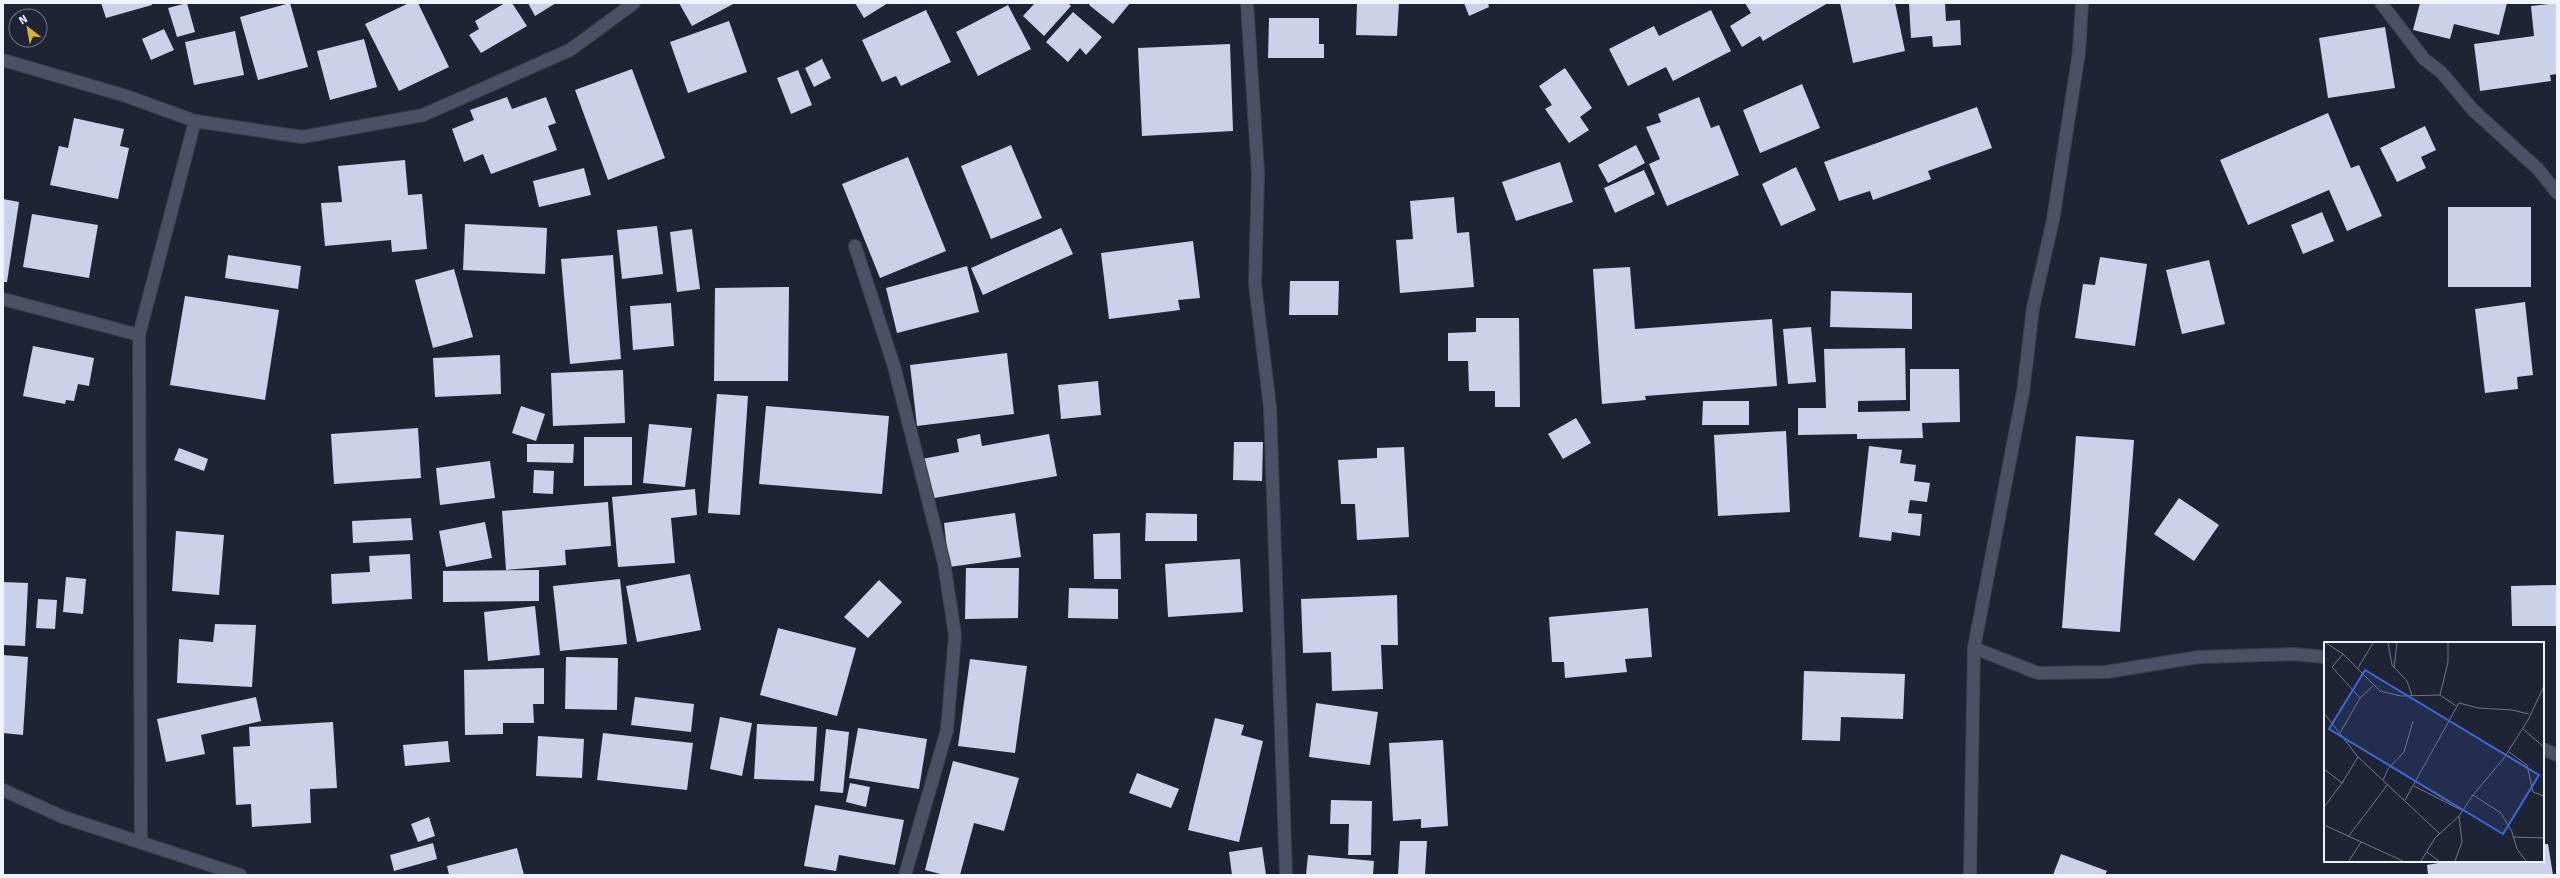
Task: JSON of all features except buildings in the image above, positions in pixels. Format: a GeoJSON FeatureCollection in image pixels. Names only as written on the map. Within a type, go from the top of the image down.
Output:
{"type":"FeatureCollection","features":[{"type":"Feature","properties":{"kind":"street"},"geometry":{"type":"LineString","coordinates":[[3,60],[126,96],[195,121],[302,137],[422,115],[570,50],[634,3]]}},
{"type":"Feature","properties":{"kind":"street"},"geometry":{"type":"LineString","coordinates":[[1247,3],[1258,174],[1255,284],[1270,407],[1286,875]]}},
{"type":"Feature","properties":{"kind":"street"},"geometry":{"type":"LineString","coordinates":[[1970,875],[1974,648],[2023,392],[2033,308],[2053,220],[2079,52],[2082,3]]}},
{"type":"Feature","properties":{"kind":"street"},"geometry":{"type":"LineString","coordinates":[[2380,3],[2424,59],[2440,72],[2473,110],[2538,168],[2557,194]]}},
{"type":"Feature","properties":{"kind":"street"},"geometry":{"type":"LineString","coordinates":[[141,843],[139,335],[195,121]]}},
{"type":"Feature","properties":{"kind":"street"},"geometry":{"type":"LineString","coordinates":[[855,246],[894,366],[944,563],[955,635],[948,730],[905,875]]}},
{"type":"Feature","properties":{"kind":"street"},"geometry":{"type":"LineString","coordinates":[[3,299],[139,335]]}},
{"type":"Feature","properties":{"kind":"street"},"geometry":{"type":"LineString","coordinates":[[1974,648],[2038,673],[2106,672],[2198,657],[2292,654],[2324,657]]}},
{"type":"Feature","properties":{"kind":"street"},"geometry":{"type":"LineString","coordinates":[[2544,749],[2557,755]]}},
{"type":"Feature","properties":{"kind":"street"},"geometry":{"type":"LineString","coordinates":[[3,790],[63,817],[240,875]]}}]}
